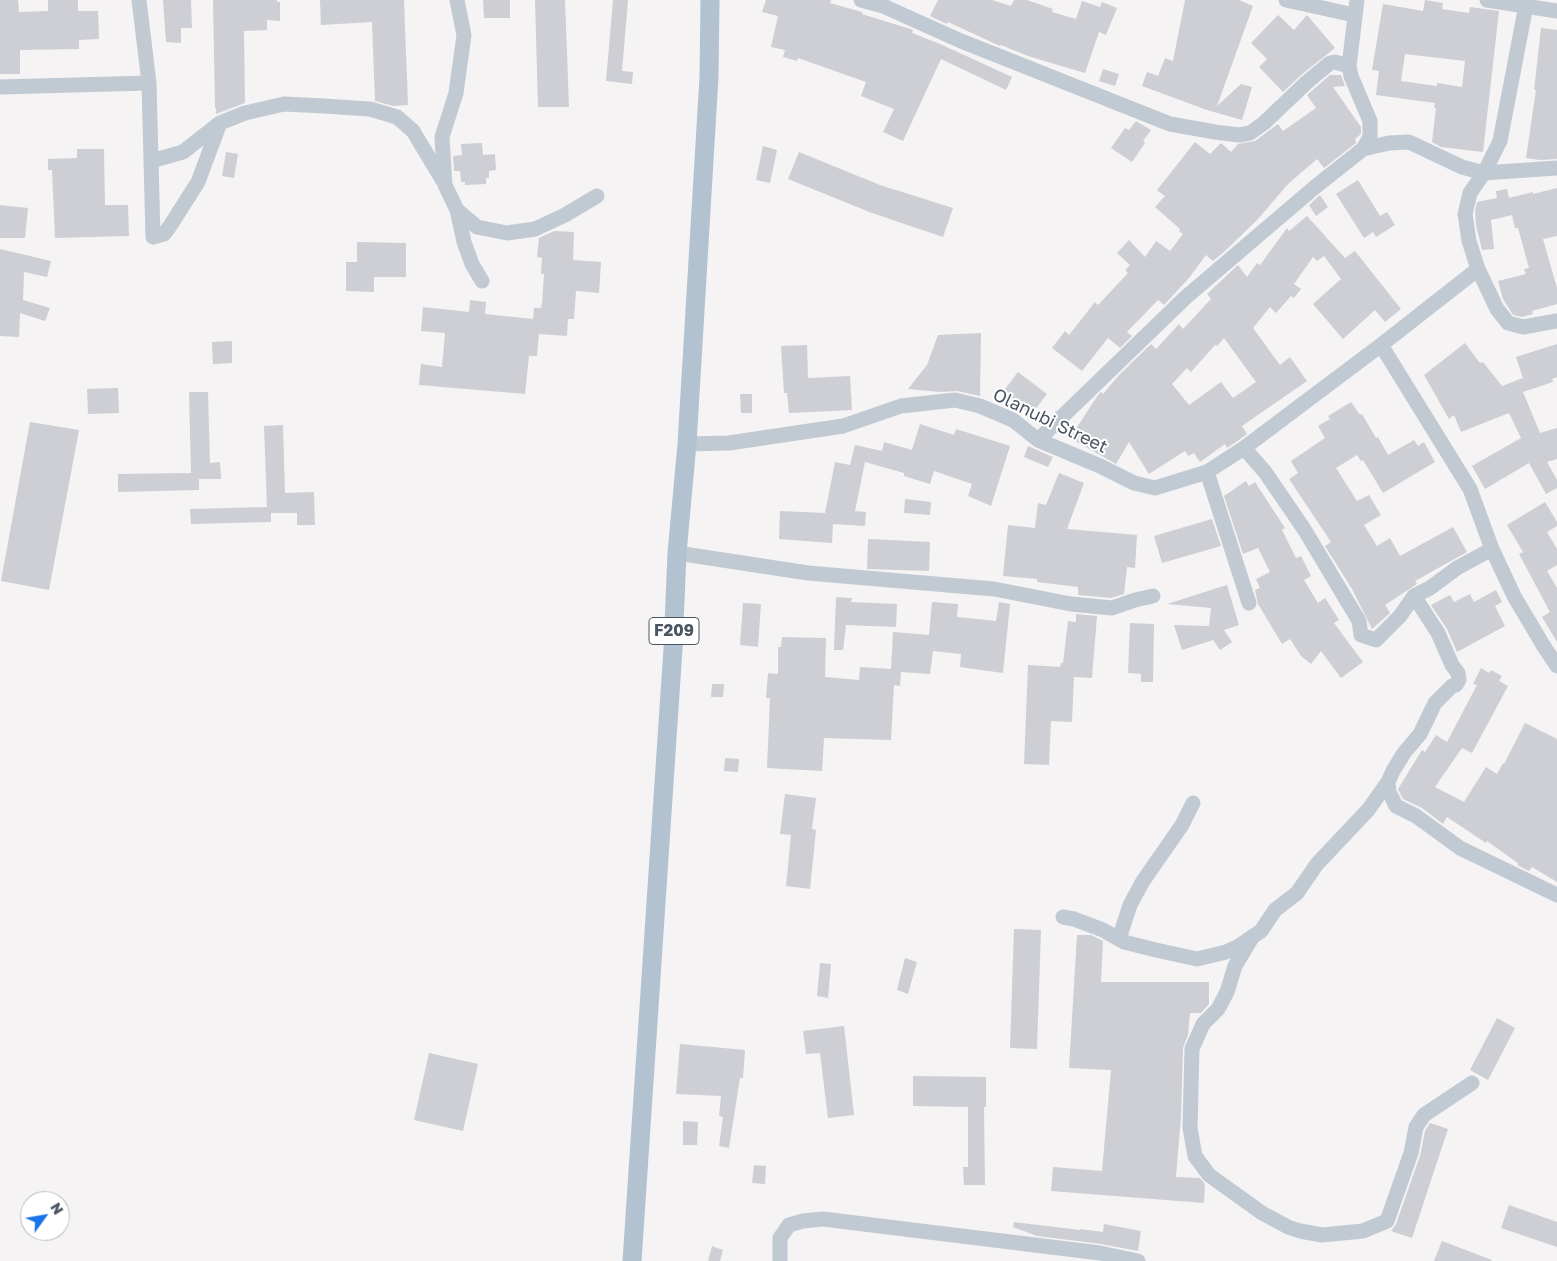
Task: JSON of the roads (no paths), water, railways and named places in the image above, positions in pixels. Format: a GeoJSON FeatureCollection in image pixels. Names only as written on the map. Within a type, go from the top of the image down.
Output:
{"type":"FeatureCollection","features":[{"type":"Feature","properties":{"kind":"main road","name":"F209"},"geometry":{"type":"LineString","coordinates":[[632,1261],[673,649],[677,553],[687,444],[709,77],[710,0]]}},
{"type":"Feature","properties":{"kind":"street"},"geometry":{"type":"LineString","coordinates":[[139,0],[148,83],[153,237],[164,234],[198,182],[220,124]]}},
{"type":"Feature","properties":{"kind":"street"},"geometry":{"type":"LineString","coordinates":[[445,185],[442,137],[456,93],[464,35],[457,0]]}},
{"type":"Feature","properties":{"kind":"street"},"geometry":{"type":"LineString","coordinates":[[861,0],[883,6],[961,41],[1170,124],[1215,132],[1239,135],[1250,133],[1264,123],[1326,66],[1336,62],[1349,66]]}},
{"type":"Feature","properties":{"kind":"street"},"geometry":{"type":"LineString","coordinates":[[1038,440],[1186,297],[1315,187],[1363,149],[1370,137],[1370,121],[1351,76],[1349,66],[1356,8],[1286,0]]}},
{"type":"Feature","properties":{"kind":"street"},"geometry":{"type":"LineString","coordinates":[[1487,0],[1526,3],[1557,11]]}},
{"type":"Feature","properties":{"kind":"street"},"geometry":{"type":"LineString","coordinates":[[1526,3],[1500,141],[1484,173],[1470,193],[1465,214],[1469,242],[1478,269],[1497,309],[1508,323],[1523,327],[1557,321]]}},
{"type":"Feature","properties":{"kind":"street"},"geometry":{"type":"LineString","coordinates":[[0,87],[148,83]]}},
{"type":"Feature","properties":{"kind":"street"},"geometry":{"type":"LineString","coordinates":[[151,161],[184,152],[220,124],[245,113],[284,104],[370,109],[397,117],[414,131],[445,185],[457,210],[469,257],[482,281]]}},
{"type":"Feature","properties":{"kind":"street"},"geometry":{"type":"LineString","coordinates":[[1363,149],[1389,143],[1409,142],[1462,167],[1484,173],[1557,168]]}},
{"type":"Feature","properties":{"kind":"street"},"geometry":{"type":"LineString","coordinates":[[457,210],[477,226],[507,233],[535,229],[565,215],[597,196]]}},
{"type":"Feature","properties":{"kind":"street","name":"Olanubi Street"},"geometry":{"type":"LineString","coordinates":[[687,444],[730,443],[844,426],[901,406],[955,400],[980,406],[1013,420],[1038,440],[1100,466],[1134,484],[1155,488],[1207,472],[1244,448],[1478,269]]}},
{"type":"Feature","properties":{"kind":"street"},"geometry":{"type":"LineString","coordinates":[[1381,345],[1470,488],[1492,549],[1514,596],[1542,645],[1557,666]]}},
{"type":"Feature","properties":{"kind":"street"},"geometry":{"type":"LineString","coordinates":[[1244,448],[1265,472],[1304,529],[1359,621],[1361,635],[1376,640],[1400,616],[1414,596],[1430,588],[1457,568],[1492,549]]}},
{"type":"Feature","properties":{"kind":"street"},"geometry":{"type":"LineString","coordinates":[[1207,472],[1249,603]]}},
{"type":"Feature","properties":{"kind":"street"},"geometry":{"type":"LineString","coordinates":[[677,553],[808,574],[994,589],[1080,605],[1112,608],[1153,596]]}},
{"type":"Feature","properties":{"kind":"street"},"geometry":{"type":"LineString","coordinates":[[1063,917],[1103,930],[1119,939],[1156,950],[1198,959],[1226,952],[1261,931],[1275,910],[1297,893],[1317,864],[1368,810],[1388,782],[1404,753],[1420,734],[1435,703],[1452,686],[1456,685],[1458,673],[1452,665],[1438,633],[1414,596]]}},
{"type":"Feature","properties":{"kind":"street"},"geometry":{"type":"LineString","coordinates":[[1388,782],[1389,792],[1396,806],[1416,816],[1460,848],[1557,895]]}},
{"type":"Feature","properties":{"kind":"street"},"geometry":{"type":"LineString","coordinates":[[1119,939],[1130,905],[1143,881],[1182,825],[1193,803]]}},
{"type":"Feature","properties":{"kind":"street"},"geometry":{"type":"LineString","coordinates":[[1253,936],[1235,966],[1227,992],[1218,1009],[1204,1024],[1192,1049],[1190,1128],[1195,1156],[1209,1175],[1262,1213],[1300,1232],[1322,1235],[1363,1231],[1387,1221],[1411,1153],[1416,1127],[1424,1115],[1472,1083]]}},
{"type":"Feature","properties":{"kind":"street"},"geometry":{"type":"LineString","coordinates":[[780,1261],[780,1238],[789,1225],[803,1221],[823,1219],[1100,1253],[1138,1261]]}}]}
